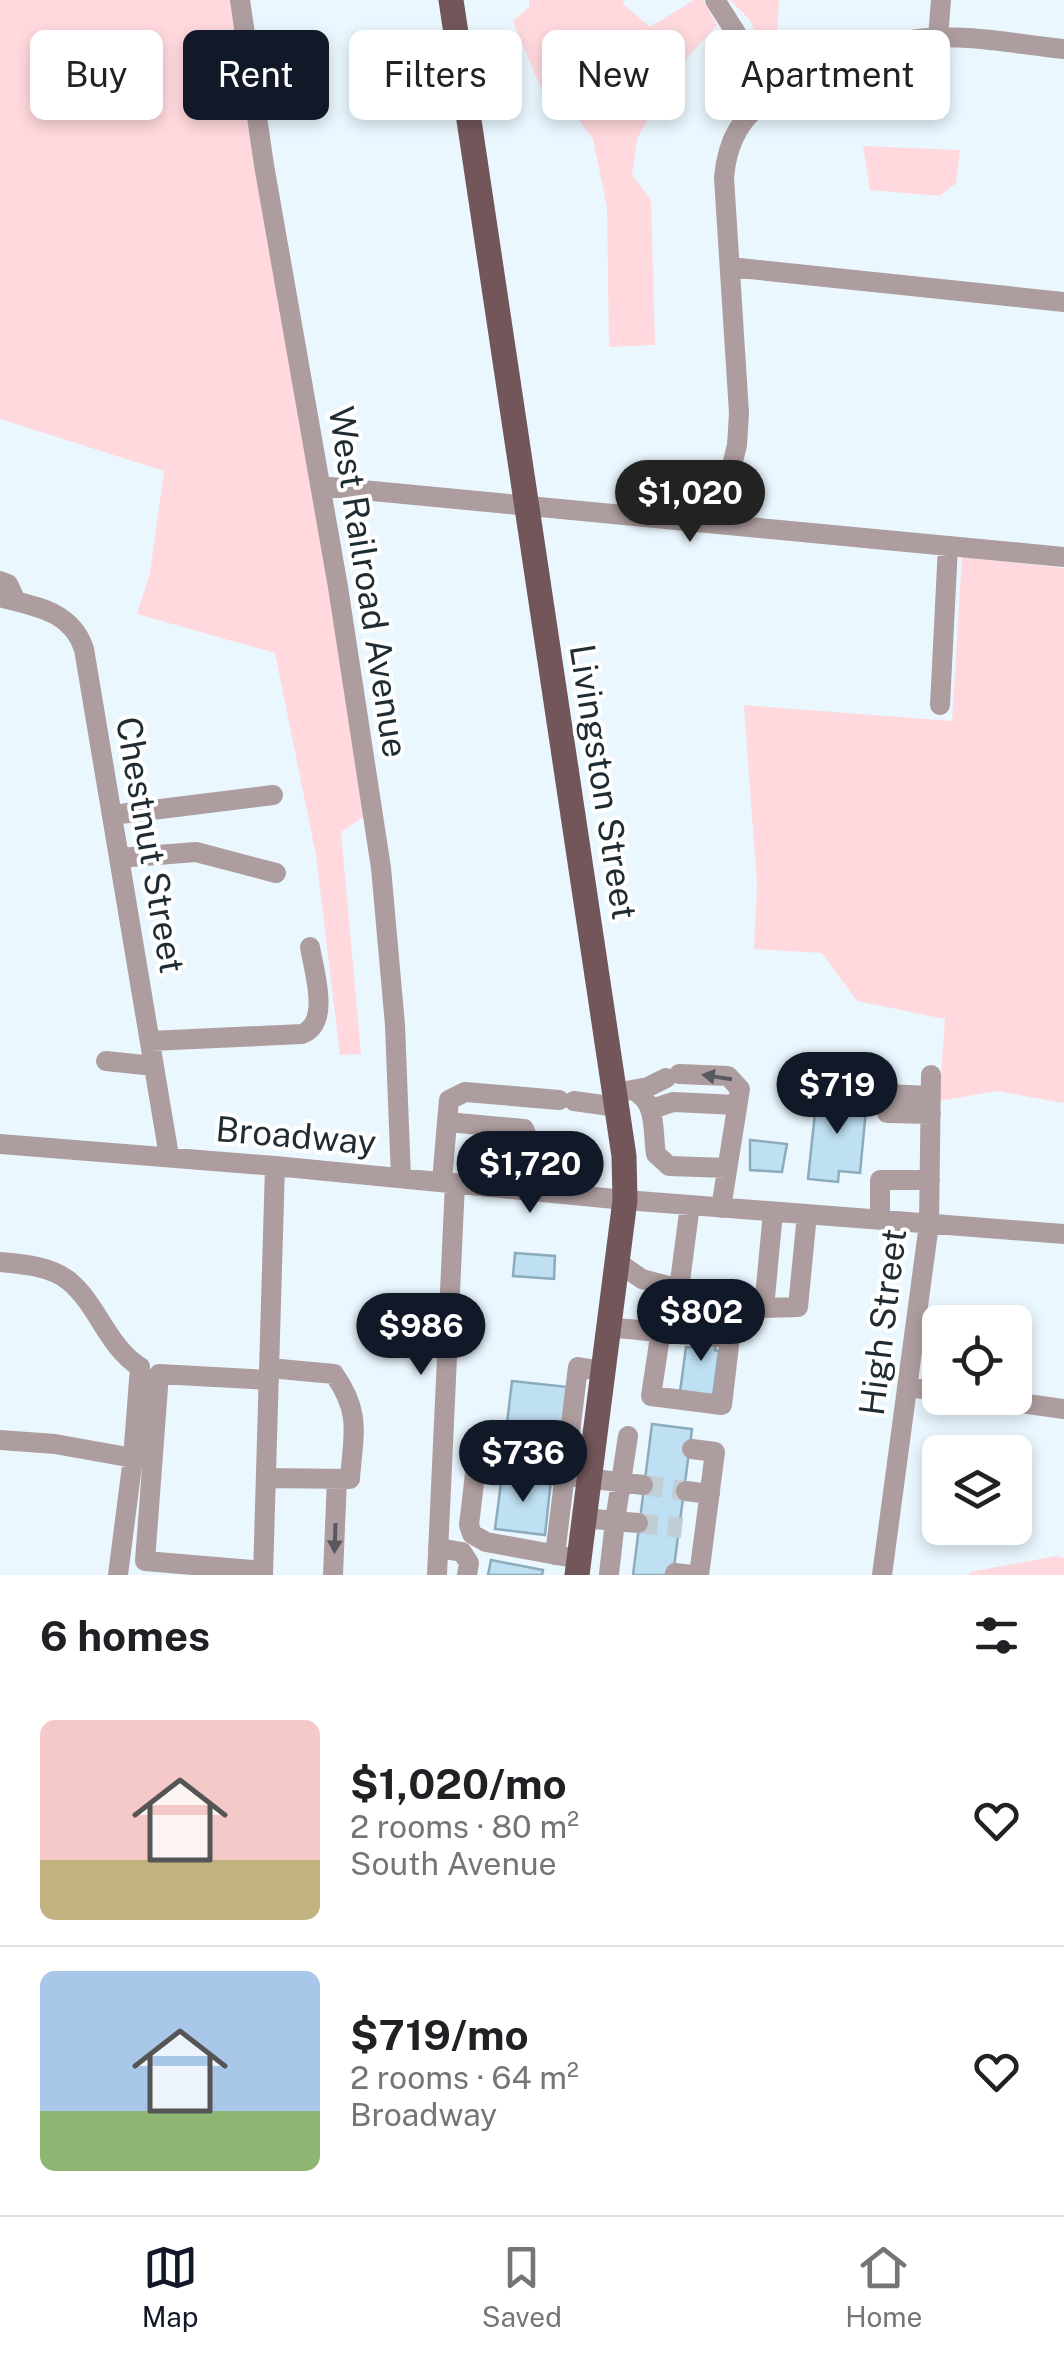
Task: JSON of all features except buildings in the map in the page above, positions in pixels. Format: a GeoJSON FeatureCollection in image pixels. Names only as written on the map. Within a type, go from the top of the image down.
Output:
{"type":"FeatureCollection","features":[{"type":"Feature","properties":{"kind":"main road","name":"Livingston Street"},"geometry":{"type":"LineString","coordinates":[[451,0],[526,505],[643,1088],[624,1156],[625,1200],[603,1371],[577,1479],[584,1518],[570,1563]]}},
{"type":"Feature","properties":{"kind":"street","name":"West Railroad Avenue"},"geometry":{"type":"LineString","coordinates":[[240,0],[264,165],[353,676],[380,868],[395,1025],[401,1178]]}},
{"type":"Feature","properties":{"kind":"street"},"geometry":{"type":"LineString","coordinates":[[716,0],[735,30]]}},
{"type":"Feature","properties":{"kind":"street"},"geometry":{"type":"LineString","coordinates":[[939,30],[941,0]]}},
{"type":"Feature","properties":{"kind":"street"},"geometry":{"type":"LineString","coordinates":[[950,39],[1064,49]]}},
{"type":"Feature","properties":{"kind":"street"},"geometry":{"type":"LineString","coordinates":[[718,523],[737,445],[739,413],[725,159],[744,120]]}},
{"type":"Feature","properties":{"kind":"street"},"geometry":{"type":"LineString","coordinates":[[730,267],[1064,302]]}},
{"type":"Feature","properties":{"kind":"street"},"geometry":{"type":"LineString","coordinates":[[320,486],[1064,557]]}},
{"type":"Feature","properties":{"kind":"street"},"geometry":{"type":"LineString","coordinates":[[940,705],[948,546]]}},
{"type":"Feature","properties":{"kind":"street"},"geometry":{"type":"LineString","coordinates":[[0,581],[8,584],[8,599]]}},
{"type":"Feature","properties":{"kind":"street","name":"Chestnut Street"},"geometry":{"type":"LineString","coordinates":[[8,599],[64,618],[80,637],[169,1156]]}},
{"type":"Feature","properties":{"kind":"street"},"geometry":{"type":"LineString","coordinates":[[112,815],[274,795]]}},
{"type":"Feature","properties":{"kind":"street"},"geometry":{"type":"LineString","coordinates":[[119,858],[196,852],[276,873]]}},
{"type":"Feature","properties":{"kind":"street"},"geometry":{"type":"LineString","coordinates":[[150,1041],[302,1034],[312,1030],[318,1022],[318,1010],[310,947]]}},
{"type":"Feature","properties":{"kind":"street"},"geometry":{"type":"LineString","coordinates":[[106,1061],[154,1066]]}},
{"type":"Feature","properties":{"kind":"street"},"geometry":{"type":"LineString","coordinates":[[436,1575],[450,1100],[465,1092],[574,1101],[728,1076],[740,1088],[721,1208]]}},
{"type":"Feature","properties":{"kind":"street"},"geometry":{"type":"LineString","coordinates":[[643,1088],[643,1095],[658,1107]]}},
{"type":"Feature","properties":{"kind":"street","name":"High Street"},"geometry":{"type":"LineString","coordinates":[[882,1575],[929,1224],[931,1095]]}},
{"type":"Feature","properties":{"kind":"street"},"geometry":{"type":"LineString","coordinates":[[658,1107],[673,1102],[737,1105]]}},
{"type":"Feature","properties":{"kind":"street"},"geometry":{"type":"LineString","coordinates":[[658,1107],[656,1154],[669,1166],[727,1168]]}},
{"type":"Feature","properties":{"kind":"street"},"geometry":{"type":"LineString","coordinates":[[447,1122],[524,1128],[531,1146],[525,1190]]}},
{"type":"Feature","properties":{"kind":"street","name":"Broadway"},"geometry":{"type":"LineString","coordinates":[[0,1144],[169,1156],[690,1206],[1064,1234]]}},
{"type":"Feature","properties":{"kind":"street"},"geometry":{"type":"LineString","coordinates":[[266,1478],[350,1480],[355,1412],[334,1374],[269,1374],[159,1374],[144,1568],[263,1573],[269,1374],[276,1166]]}},
{"type":"Feature","properties":{"kind":"street"},"geometry":{"type":"LineString","coordinates":[[880,1220],[880,1180],[930,1180]]}},
{"type":"Feature","properties":{"kind":"street"},"geometry":{"type":"LineString","coordinates":[[617,1262],[642,1279],[679,1289],[690,1206]]}},
{"type":"Feature","properties":{"kind":"street"},"geometry":{"type":"LineString","coordinates":[[773,1212],[764,1308],[798,1307],[807,1214]]}},
{"type":"Feature","properties":{"kind":"street"},"geometry":{"type":"LineString","coordinates":[[0,1262],[32,1265],[68,1280],[122,1356],[140,1368],[118,1575]]}},
{"type":"Feature","properties":{"kind":"street"},"geometry":{"type":"LineString","coordinates":[[609,1328],[661,1330],[730,1337],[722,1405],[651,1396],[661,1330]]}},
{"type":"Feature","properties":{"kind":"street"},"geometry":{"type":"LineString","coordinates":[[908,1387],[922,1389]]}},
{"type":"Feature","properties":{"kind":"street"},"geometry":{"type":"LineString","coordinates":[[1032,1404],[1064,1408]]}},
{"type":"Feature","properties":{"kind":"street"},"geometry":{"type":"LineString","coordinates":[[609,1574],[628,1436]]}},
{"type":"Feature","properties":{"kind":"street"},"geometry":{"type":"LineString","coordinates":[[0,1440],[56,1444],[133,1458]]}},
{"type":"Feature","properties":{"kind":"street"},"geometry":{"type":"LineString","coordinates":[[689,1574],[705,1530],[715,1452],[692,1449]]}},
{"type":"Feature","properties":{"kind":"street"},"geometry":{"type":"LineString","coordinates":[[577,1479],[570,1563],[486,1542],[472,1534],[469,1525],[475,1474],[512,1469],[643,1485]]}},
{"type":"Feature","properties":{"kind":"street"},"geometry":{"type":"LineString","coordinates":[[334,1575],[338,1480]]}},
{"type":"Feature","properties":{"kind":"street"},"geometry":{"type":"LineString","coordinates":[[686,1491],[710,1494]]}},
{"type":"Feature","properties":{"kind":"street"},"geometry":{"type":"LineString","coordinates":[[584,1518],[638,1523]]}},
{"type":"Feature","properties":{"kind":"street"},"geometry":{"type":"LineString","coordinates":[[682,1528],[705,1530]]}},
{"type":"Feature","properties":{"kind":"street"},"geometry":{"type":"LineString","coordinates":[[438,1548],[462,1552],[469,1563],[467,1575]]}},
{"type":"Feature","properties":{"kind":"shaded area"},"geometry":{"type":"Polygon","coordinates":[[[0,0],[240,0],[245,30],[183,30],[183,120],[259,120],[371,812],[341,832],[361,1054],[340,1055],[316,855],[275,653],[137,614],[150,573],[164,471],[0,419],[0,0]]]}},
{"type":"Feature","properties":{"kind":"shaded area"},"geometry":{"type":"Polygon","coordinates":[[[529,0],[624,0],[623,4],[650,27],[694,0],[703,0],[717,25],[705,30],[705,38],[685,60],[685,30],[542,30],[542,91],[522,43],[522,30],[517,30],[513,21],[529,7],[529,0]]]}},
{"type":"Feature","properties":{"kind":"shaded area"},"geometry":{"type":"Polygon","coordinates":[[[730,0],[779,0],[777,30],[754,30],[751,21],[730,0]]]}},
{"type":"Feature","properties":{"kind":"shaded area"},"geometry":{"type":"Polygon","coordinates":[[[579,120],[647,120],[637,139],[632,175],[651,200],[655,345],[609,347],[607,207],[593,139],[579,120]]]}},
{"type":"Feature","properties":{"kind":"shaded area"},"geometry":{"type":"Polygon","coordinates":[[[863,146],[960,150],[956,183],[940,196],[870,190],[863,146]]]}},
{"type":"Feature","properties":{"kind":"shaded area"},"geometry":{"type":"Polygon","coordinates":[[[962,557],[1064,568],[1064,1103],[997,1091],[939,1101],[945,1019],[857,1001],[822,953],[754,949],[757,885],[744,705],[952,721],[962,557]]]}},
{"type":"Feature","properties":{"kind":"shaded area"},"geometry":{"type":"Polygon","coordinates":[[[1056,1556],[1064,1558],[1064,1575],[969,1575],[970,1572],[1056,1556]]]}},
{"type":"Feature","properties":{"kind":"tunnel"},"geometry":{"type":"LineString","coordinates":[[643,1485],[686,1491]]}},
{"type":"Feature","properties":{"kind":"tunnel"},"geometry":{"type":"LineString","coordinates":[[638,1523],[682,1528]]}}]}
